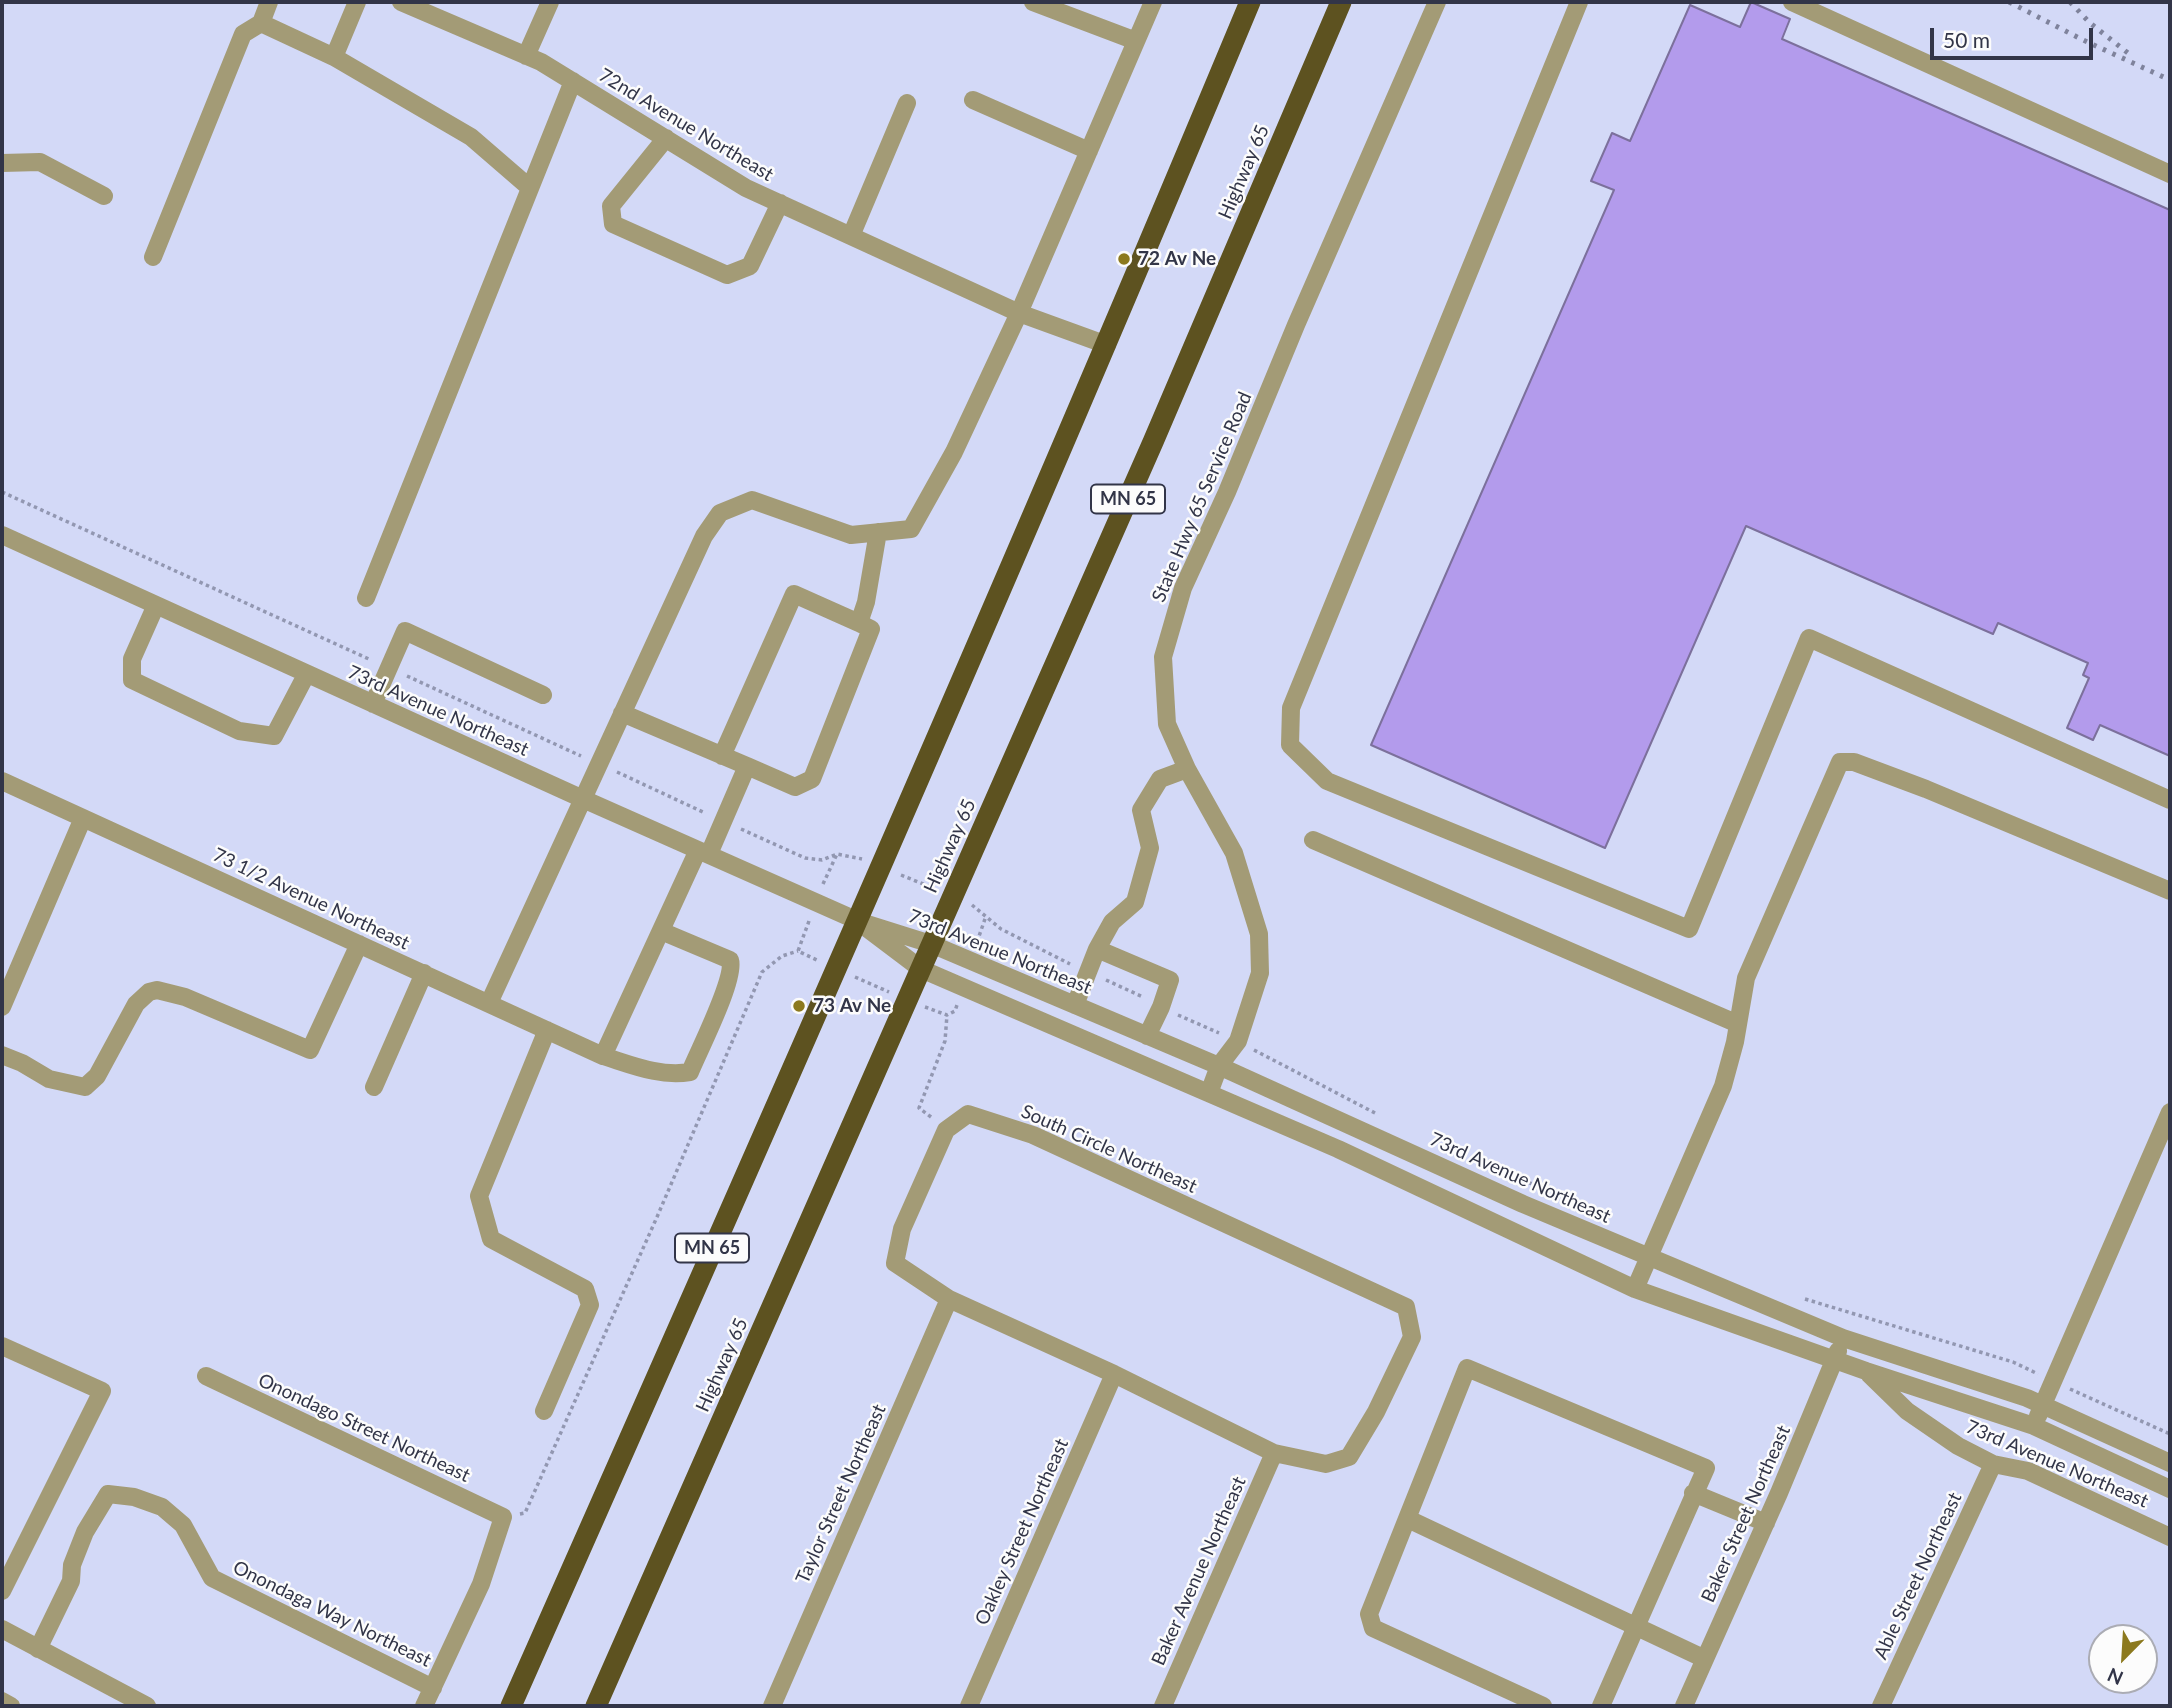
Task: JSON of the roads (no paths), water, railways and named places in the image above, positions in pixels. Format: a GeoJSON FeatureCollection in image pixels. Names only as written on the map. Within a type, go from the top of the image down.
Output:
{"type":"FeatureCollection","features":[{"type":"Feature","properties":{"kind":"highway","name":"MN 65"},"geometry":{"type":"LineString","coordinates":[[511,1706],[858,921],[1107,345],[1250,2]]}},
{"type":"Feature","properties":{"kind":"highway","name":"Highway 65"},"geometry":{"type":"LineString","coordinates":[[596,1706],[1153,442],[1341,2]]}},
{"type":"Feature","properties":{"kind":"street"},"geometry":{"type":"LineString","coordinates":[[153,257],[243,34],[261,23],[269,2]]}},
{"type":"Feature","properties":{"kind":"street"},"geometry":{"type":"LineString","coordinates":[[334,57],[358,2]]}},
{"type":"Feature","properties":{"kind":"street","name":"72nd Avenue Northeast"},"geometry":{"type":"LineString","coordinates":[[401,2],[541,62],[746,188],[1019,313],[1107,345]]}},
{"type":"Feature","properties":{"kind":"street"},"geometry":{"type":"LineString","coordinates":[[526,56],[550,2]]}},
{"type":"Feature","properties":{"kind":"street"},"geometry":{"type":"LineString","coordinates":[[1033,2],[1136,41]]}},
{"type":"Feature","properties":{"kind":"street"},"geometry":{"type":"LineString","coordinates":[[489,1003],[704,536],[720,513],[752,500],[851,535],[911,529],[954,453],[1019,313],[1153,2]]}},
{"type":"Feature","properties":{"kind":"street","name":"State Hwy 65 Service Road"},"geometry":{"type":"LineString","coordinates":[[1209,1093],[1219,1066],[1238,1041],[1260,973],[1259,934],[1234,853],[1187,769],[1167,724],[1163,657],[1183,588],[1227,492],[1296,325],[1437,2]]}},
{"type":"Feature","properties":{"kind":"street"},"geometry":{"type":"LineString","coordinates":[[1579,2],[1291,708],[1290,745],[1326,782],[1689,929],[1809,638],[2170,800]]}},
{"type":"Feature","properties":{"kind":"street"},"geometry":{"type":"LineString","coordinates":[[1791,2],[2170,174]]}},
{"type":"Feature","properties":{"kind":"street"},"geometry":{"type":"LineString","coordinates":[[261,23],[334,57],[471,137],[530,188]]}},
{"type":"Feature","properties":{"kind":"street"},"geometry":{"type":"LineString","coordinates":[[366,598],[573,81]]}},
{"type":"Feature","properties":{"kind":"street"},"geometry":{"type":"LineString","coordinates":[[973,100],[1089,151]]}},
{"type":"Feature","properties":{"kind":"street"},"geometry":{"type":"LineString","coordinates":[[851,236],[907,103]]}},
{"type":"Feature","properties":{"kind":"street"},"geometry":{"type":"LineString","coordinates":[[666,138],[611,206],[613,224],[727,275],[750,266],[780,203]]}},
{"type":"Feature","properties":{"kind":"street"},"geometry":{"type":"LineString","coordinates":[[2,163],[40,162],[104,196]]}},
{"type":"Feature","properties":{"kind":"street"},"geometry":{"type":"LineString","coordinates":[[859,623],[866,602],[878,532]]}},
{"type":"Feature","properties":{"kind":"street","name":"73rd Avenue Northeast"},"geometry":{"type":"LineString","coordinates":[[2,536],[858,921],[931,944],[1219,1066],[1524,1204],[1843,1338],[2027,1398],[2170,1463]]}},
{"type":"Feature","properties":{"kind":"street"},"geometry":{"type":"LineString","coordinates":[[622,713],[795,787],[811,779],[871,629],[794,594],[722,755]]}},
{"type":"Feature","properties":{"kind":"street"},"geometry":{"type":"LineString","coordinates":[[156,605],[132,659],[132,680],[239,731],[274,736],[306,675]]}},
{"type":"Feature","properties":{"kind":"street"},"geometry":{"type":"LineString","coordinates":[[373,704],[405,631],[543,695]]}},
{"type":"Feature","properties":{"kind":"street"},"geometry":{"type":"LineString","coordinates":[[1635,1289],[1723,1086],[1746,978],[1840,762],[1854,762],[1926,789],[2170,891]]}},
{"type":"Feature","properties":{"kind":"street"},"geometry":{"type":"LineString","coordinates":[[603,1056],[661,931],[747,766]]}},
{"type":"Feature","properties":{"kind":"street"},"geometry":{"type":"LineString","coordinates":[[1075,1005],[1097,949],[1112,922],[1135,902],[1150,848],[1140,810],[1160,779],[1187,769]]}},
{"type":"Feature","properties":{"kind":"street","name":"73 1/2 Avenue Northeast"},"geometry":{"type":"LineString","coordinates":[[2,781],[603,1056],[661,1072],[690,1072],[733,967],[730,960],[661,931]]}},
{"type":"Feature","properties":{"kind":"street"},"geometry":{"type":"LineString","coordinates":[[2,1007],[83,818]]}},
{"type":"Feature","properties":{"kind":"street"},"geometry":{"type":"LineString","coordinates":[[1313,840],[1738,1024]]}},
{"type":"Feature","properties":{"kind":"street","name":"73rd Avenue Northeast"},"geometry":{"type":"LineString","coordinates":[[858,921],[921,969],[1338,1149],[1635,1289],[1866,1371],[2034,1426],[2170,1489]]}},
{"type":"Feature","properties":{"kind":"street"},"geometry":{"type":"LineString","coordinates":[[2,1055],[50,1079],[85,1087],[97,1076],[136,1004],[149,992],[158,990],[185,997],[310,1050],[359,944]]}},
{"type":"Feature","properties":{"kind":"street"},"geometry":{"type":"LineString","coordinates":[[1097,949],[1170,980],[1147,1036]]}},
{"type":"Feature","properties":{"kind":"street"},"geometry":{"type":"LineString","coordinates":[[374,1087],[424,973]]}},
{"type":"Feature","properties":{"kind":"street"},"geometry":{"type":"LineString","coordinates":[[544,1411],[590,1305],[585,1289],[491,1239],[479,1196],[547,1030]]}},
{"type":"Feature","properties":{"kind":"street"},"geometry":{"type":"LineString","coordinates":[[2034,1426],[2170,1112]]}},
{"type":"Feature","properties":{"kind":"street","name":"South Circle Northeast"},"geometry":{"type":"LineString","coordinates":[[968,1114],[1033,1135],[1406,1307],[1412,1337],[1376,1412],[1349,1457],[1326,1464],[1274,1453],[1114,1374],[949,1299],[895,1263],[902,1229],[946,1130],[968,1114]]}},
{"type":"Feature","properties":{"kind":"street","name":"Taylor Street Northeast"},"geometry":{"type":"LineString","coordinates":[[772,1706],[949,1299]]}},
{"type":"Feature","properties":{"kind":"street","name":"Baker Street Northeast"},"geometry":{"type":"LineString","coordinates":[[1684,1706],[1766,1523],[1843,1338]]}},
{"type":"Feature","properties":{"kind":"street"},"geometry":{"type":"LineString","coordinates":[[2,1346],[102,1391],[2,1591]]}},
{"type":"Feature","properties":{"kind":"street"},"geometry":{"type":"LineString","coordinates":[[1543,1706],[1373,1628],[1369,1614],[1467,1368],[1706,1468],[1601,1706]]}},
{"type":"Feature","properties":{"kind":"street","name":"73rd Avenue Northeast"},"geometry":{"type":"LineString","coordinates":[[1866,1371],[1907,1411],[1958,1446],[1993,1464],[2028,1471],[2170,1537]]}},
{"type":"Feature","properties":{"kind":"street","name":"Oakley Street Northeast"},"geometry":{"type":"LineString","coordinates":[[969,1706],[1114,1374]]}},
{"type":"Feature","properties":{"kind":"street","name":"Onondago Street Northeast"},"geometry":{"type":"LineString","coordinates":[[206,1376],[503,1517],[481,1584],[433,1688]]}},
{"type":"Feature","properties":{"kind":"street","name":"Baker Avenue Northeast"},"geometry":{"type":"LineString","coordinates":[[1163,1706],[1274,1453]]}},
{"type":"Feature","properties":{"kind":"street","name":"Able Street Northeast"},"geometry":{"type":"LineString","coordinates":[[1881,1706],[1993,1464]]}},
{"type":"Feature","properties":{"kind":"street"},"geometry":{"type":"LineString","coordinates":[[1693,1493],[1766,1523]]}},
{"type":"Feature","properties":{"kind":"street","name":"Onondaga Way Northeast"},"geometry":{"type":"LineString","coordinates":[[38,1649],[71,1581],[72,1564],[85,1532],[108,1494],[134,1497],[162,1507],[183,1525],[212,1578],[433,1688]]}},
{"type":"Feature","properties":{"kind":"street"},"geometry":{"type":"LineString","coordinates":[[1408,1519],[1705,1659]]}},
{"type":"Feature","properties":{"kind":"street"},"geometry":{"type":"LineString","coordinates":[[2,1629],[147,1706]]}},
{"type":"Feature","properties":{"kind":"street"},"geometry":{"type":"LineString","coordinates":[[424,1706],[433,1688]]}},
{"type":"Feature","properties":{"kind":"street"},"geometry":{"type":"LineString","coordinates":[[2,1701],[11,1706]]}},
{"type":"Feature","properties":{"kind":"railway"},"geometry":{"type":"LineString","coordinates":[[2009,2],[2170,80]]}},
{"type":"Feature","properties":{"kind":"railway"},"geometry":{"type":"LineString","coordinates":[[2070,2],[2090,23],[2133,57]]}},
{"type":"Feature","properties":{"kind":"place","name":"72 Av Ne"},"geometry":{"type":"Point","coordinates":[1124,259]}},
{"type":"Feature","properties":{"kind":"place","name":"73 Av Ne"},"geometry":{"type":"Point","coordinates":[799,1006]}}]}
